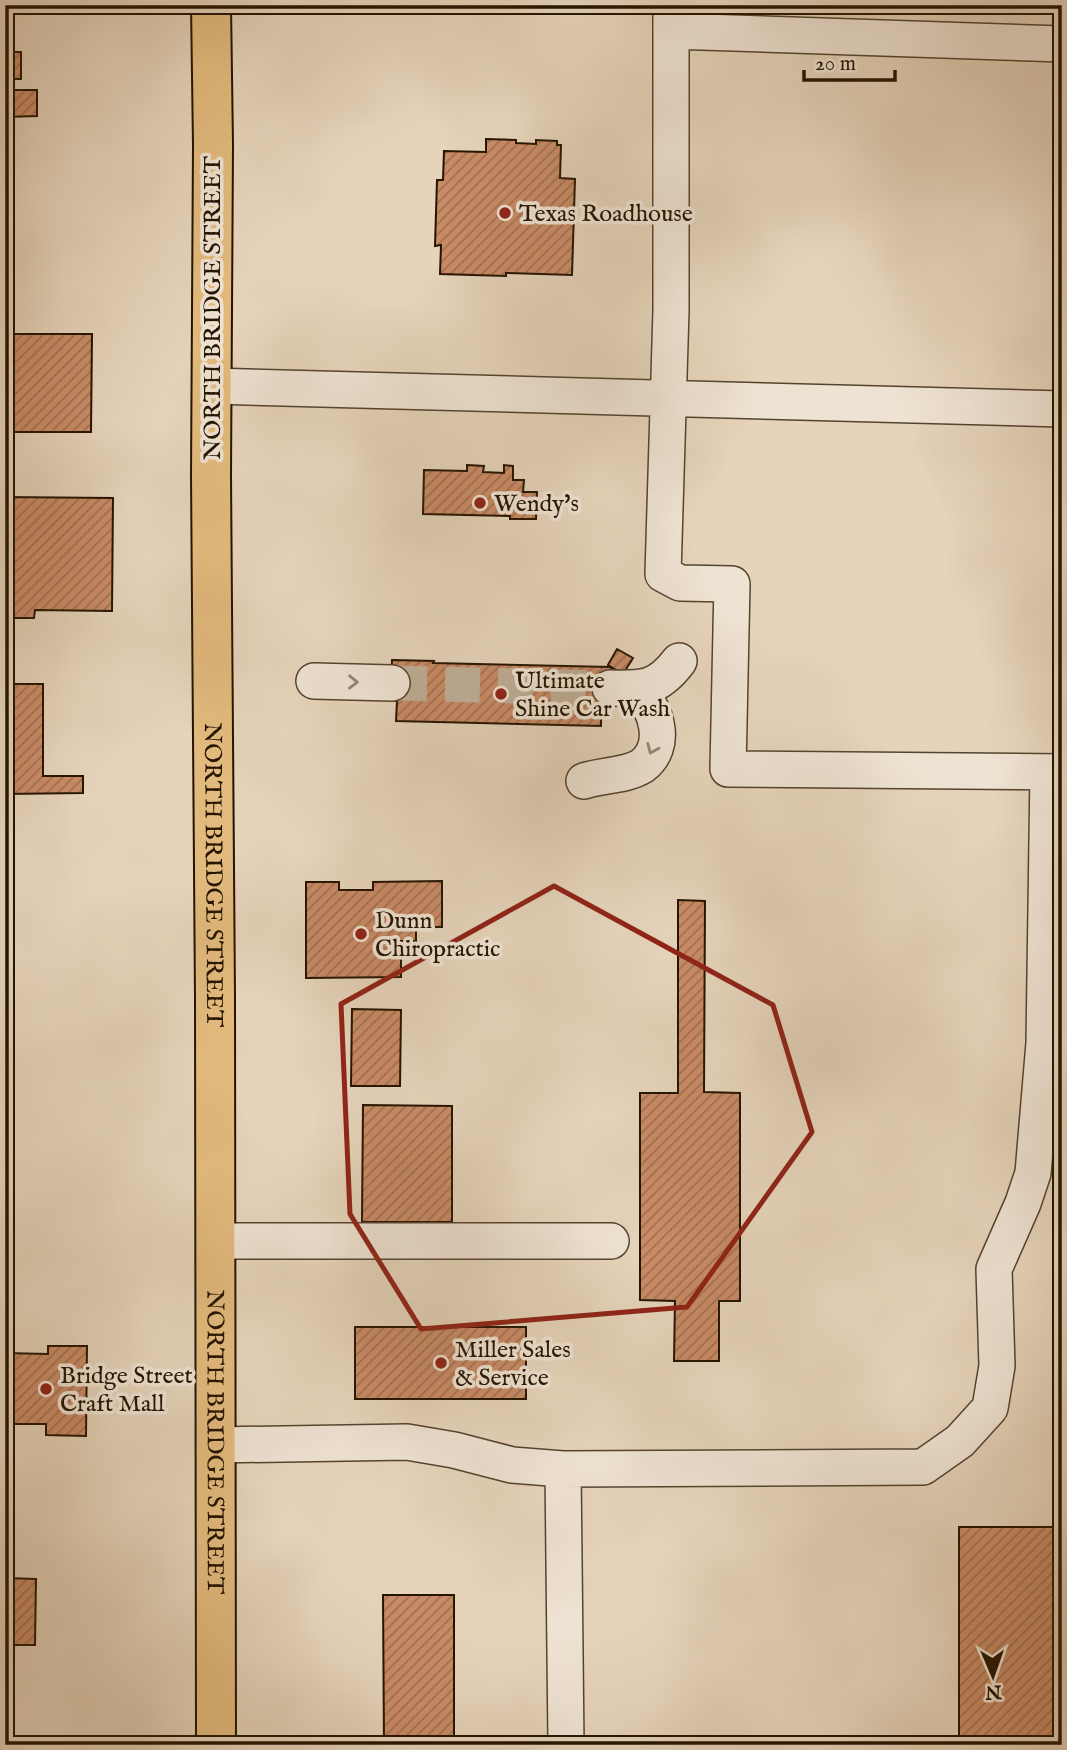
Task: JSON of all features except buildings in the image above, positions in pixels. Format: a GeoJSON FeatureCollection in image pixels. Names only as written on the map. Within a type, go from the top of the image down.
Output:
{"type":"FeatureCollection","features":[{"type":"Feature","properties":{"kind":"main road","name":"NORTH BRIDGE STREET"},"geometry":{"type":"LineString","coordinates":[[211,5],[216,1745]]}},
{"type":"Feature","properties":{"kind":"lane"},"geometry":{"type":"LineString","coordinates":[[216,1444],[407,1442],[454,1450],[512,1465],[563,1469],[923,1467],[960,1441],[990,1408],[997,1366],[994,1269],[1024,1203],[1033,1174],[1053,1043],[1055,772],[728,769],[732,584],[680,583],[663,574],[671,310],[671,18],[1062,44]]}},
{"type":"Feature","properties":{"kind":"lane"},"geometry":{"type":"LineString","coordinates":[[212,386],[1062,409]]}},
{"type":"Feature","properties":{"kind":"lane"},"geometry":{"type":"LineString","coordinates":[[584,781],[641,766],[652,755],[656,743],[652,706],[624,688],[657,683],[669,674],[679,661]]}},
{"type":"Feature","properties":{"kind":"lane"},"geometry":{"type":"LineString","coordinates":[[314,681],[392,683]]}},
{"type":"Feature","properties":{"kind":"lane"},"geometry":{"type":"LineString","coordinates":[[215,1241],[611,1241]]}},
{"type":"Feature","properties":{"kind":"lane"},"geometry":{"type":"LineString","coordinates":[[563,1469],[566,1745]]}},
{"type":"Feature","properties":{"kind":"highlighted area"},"geometry":{"type":"Polygon","coordinates":[[[554,886],[773,1005],[812,1132],[687,1307],[421,1329],[350,1214],[341,1004],[554,886]]]}},
{"type":"Feature","properties":{"kind":"tunnel"},"geometry":{"type":"LineString","coordinates":[[392,683],[610,688]]}},
{"type":"Feature","properties":{"kind":"place","name":"Texas Roadhouse"},"geometry":{"type":"Point","coordinates":[505,213]}},
{"type":"Feature","properties":{"kind":"place","name":"Wendy's"},"geometry":{"type":"Point","coordinates":[480,503]}},
{"type":"Feature","properties":{"kind":"place","name":"Ultimate Shine Car Wash"},"geometry":{"type":"Point","coordinates":[501,694]}},
{"type":"Feature","properties":{"kind":"place","name":"Dunn Chiropractic"},"geometry":{"type":"Point","coordinates":[361,934]}},
{"type":"Feature","properties":{"kind":"place","name":"Miller Sales & Service"},"geometry":{"type":"Point","coordinates":[441,1363]}},
{"type":"Feature","properties":{"kind":"place","name":"Bridge Street Craft Mall"},"geometry":{"type":"Point","coordinates":[46,1389]}}]}
